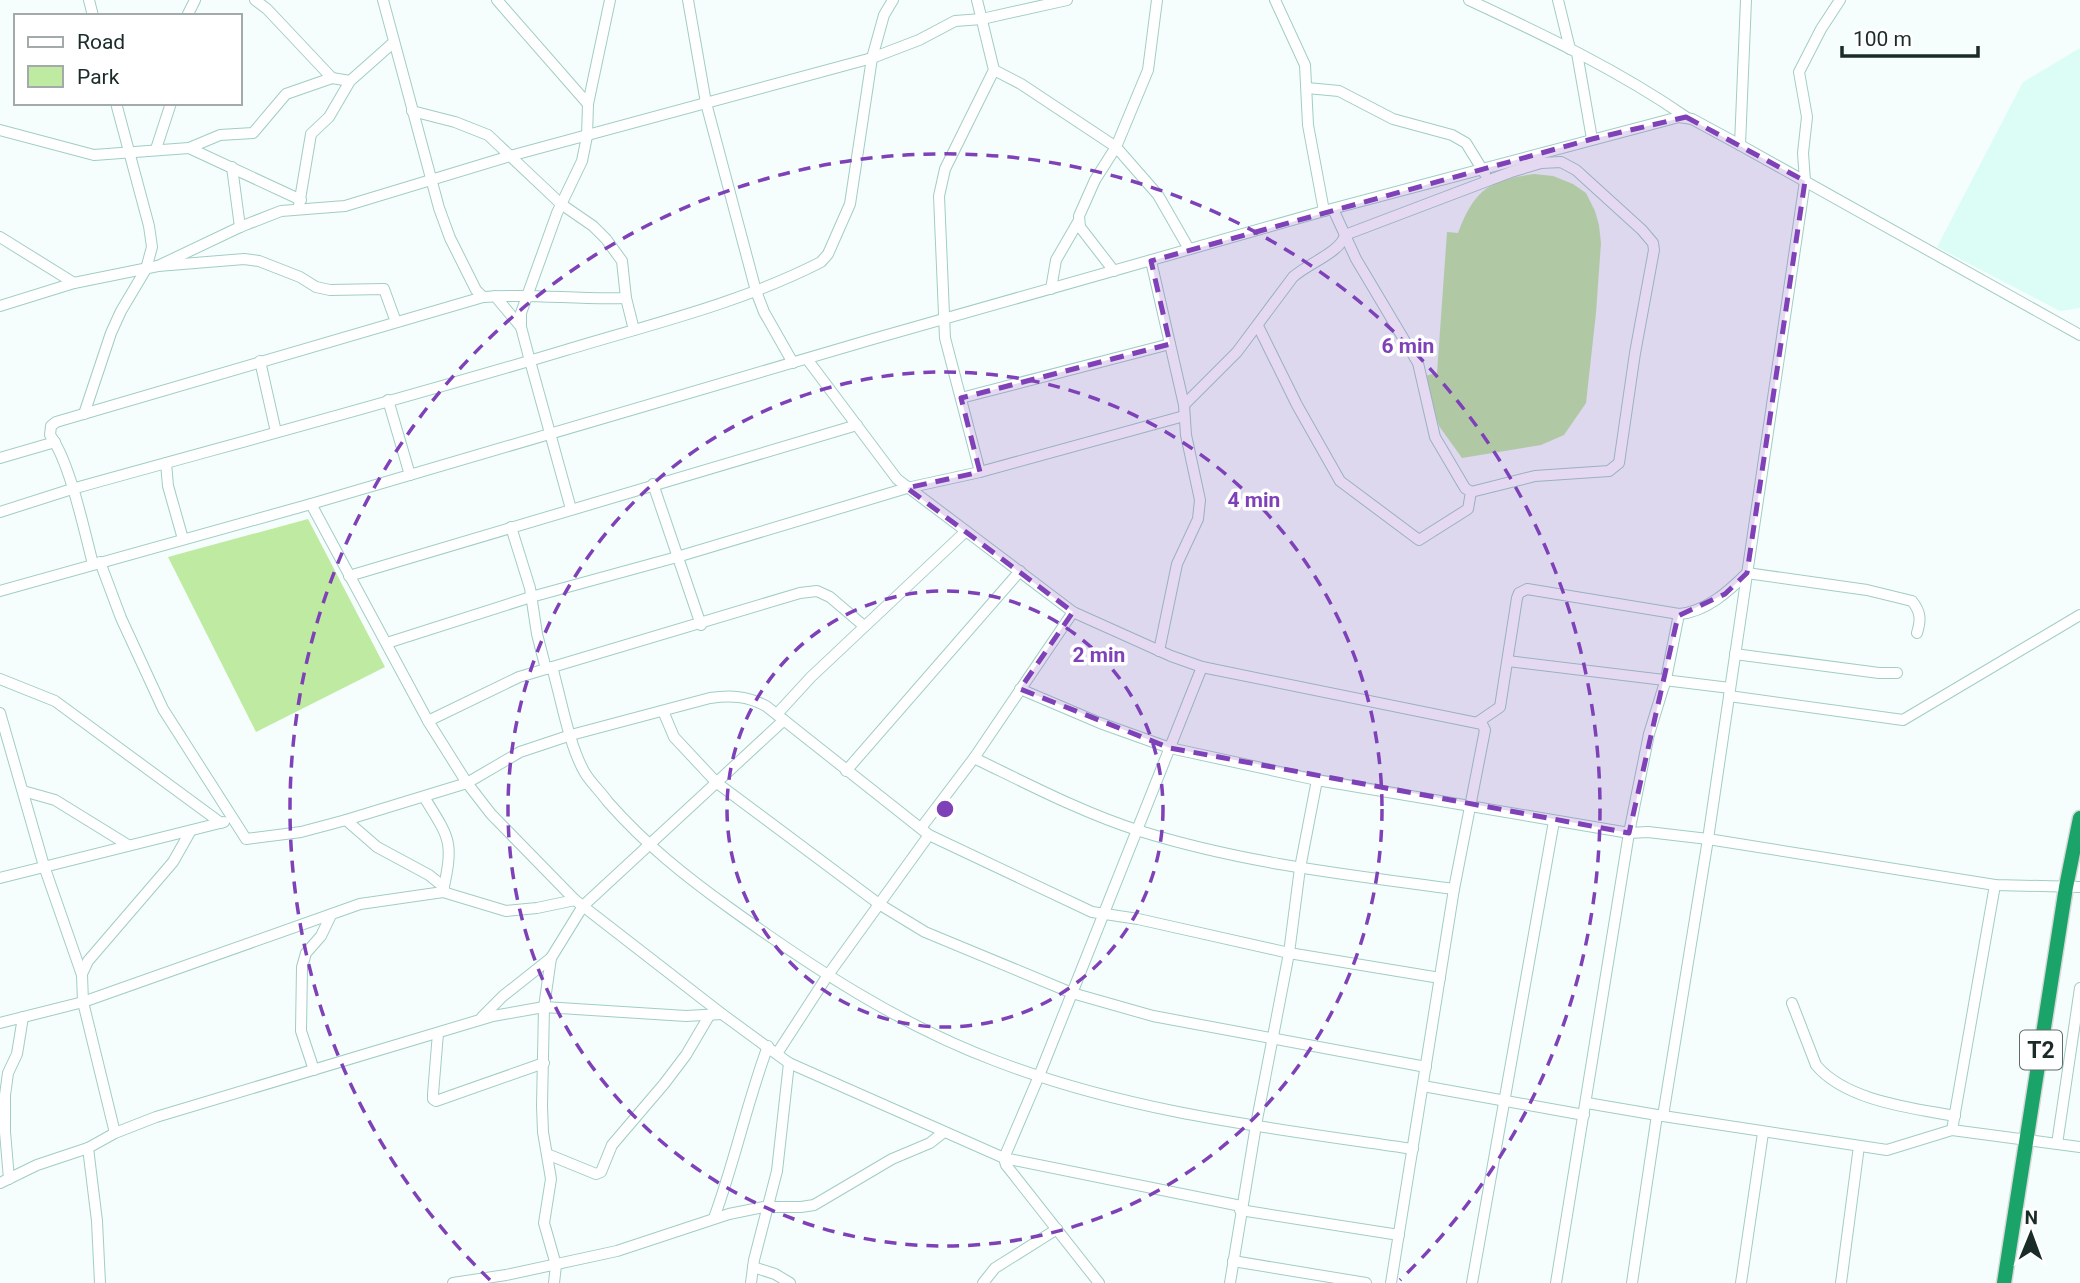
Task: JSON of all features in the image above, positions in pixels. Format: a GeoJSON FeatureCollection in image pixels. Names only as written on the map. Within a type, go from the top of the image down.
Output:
{"type":"FeatureCollection","features":[{"type":"Feature","properties":{"kind":"highway","name":"T2"},"geometry":{"type":"LineString","coordinates":[[2004,1283],[2026,1141],[2073,887],[2080,817]]}},
{"type":"Feature","properties":{"kind":"street"},"geometry":{"type":"LineString","coordinates":[[255,0],[267,9],[331,78]]}},
{"type":"Feature","properties":{"kind":"street"},"geometry":{"type":"LineString","coordinates":[[383,0],[430,180],[450,238],[474,287],[483,297]]}},
{"type":"Feature","properties":{"kind":"street"},"geometry":{"type":"LineString","coordinates":[[497,0],[588,104]]}},
{"type":"Feature","properties":{"kind":"street"},"geometry":{"type":"LineString","coordinates":[[571,509],[521,327],[521,313],[561,204],[580,169],[587,136],[588,104],[610,0]]}},
{"type":"Feature","properties":{"kind":"street"},"geometry":{"type":"LineString","coordinates":[[688,0],[706,103],[756,291],[764,312],[793,363]]}},
{"type":"Feature","properties":{"kind":"street"},"geometry":{"type":"LineString","coordinates":[[0,512],[72,489],[634,330],[756,291],[813,266],[828,254],[850,204],[872,58],[884,15],[893,0]]}},
{"type":"Feature","properties":{"kind":"street"},"geometry":{"type":"LineString","coordinates":[[977,0],[994,70],[942,177],[939,196],[943,319],[948,353],[980,472]]}},
{"type":"Feature","properties":{"kind":"street"},"geometry":{"type":"LineString","coordinates":[[159,266],[240,227],[299,204],[345,206],[510,156],[872,58],[919,40],[955,21],[982,19],[1067,0]]}},
{"type":"Feature","properties":{"kind":"street"},"geometry":{"type":"LineString","coordinates":[[1051,289],[1056,260],[1078,222],[1095,180],[1116,147],[1148,70],[1157,0]]}},
{"type":"Feature","properties":{"kind":"street"},"geometry":{"type":"LineString","coordinates":[[1275,0],[1305,65],[1308,125],[1329,210],[1418,363],[1435,437],[1462,483],[1471,492]]}},
{"type":"Feature","properties":{"kind":"street"},"geometry":{"type":"LineString","coordinates":[[1469,0],[1644,88],[1686,117],[2080,335]]}},
{"type":"Feature","properties":{"kind":"street"},"geometry":{"type":"LineString","coordinates":[[1558,0],[1574,51],[1592,139]]}},
{"type":"Feature","properties":{"kind":"street"},"geometry":{"type":"LineString","coordinates":[[1740,145],[1746,0]]}},
{"type":"Feature","properties":{"kind":"street"},"geometry":{"type":"LineString","coordinates":[[1632,1283],[1708,839],[1805,181],[1803,153],[1807,117],[1799,72],[1821,29],[1840,0]]}},
{"type":"Feature","properties":{"kind":"street"},"geometry":{"type":"LineString","coordinates":[[299,204],[311,134],[329,117],[350,81],[394,42]]}},
{"type":"Feature","properties":{"kind":"street"},"geometry":{"type":"LineString","coordinates":[[994,70],[1116,147],[1158,195],[1189,249]]}},
{"type":"Feature","properties":{"kind":"street"},"geometry":{"type":"LineString","coordinates":[[0,130],[94,155],[189,148],[220,135],[253,133],[284,96],[331,78],[350,81]]}},
{"type":"Feature","properties":{"kind":"street"},"geometry":{"type":"LineString","coordinates":[[1307,88],[1339,91],[1392,119],[1452,135],[1466,143],[1489,181]]}},
{"type":"Feature","properties":{"kind":"street"},"geometry":{"type":"LineString","coordinates":[[84,414],[111,333],[146,269],[152,247],[149,226],[116,105]]}},
{"type":"Feature","properties":{"kind":"street"},"geometry":{"type":"LineString","coordinates":[[156,149],[170,105]]}},
{"type":"Feature","properties":{"kind":"street"},"geometry":{"type":"LineString","coordinates":[[412,111],[428,113],[488,135],[561,204],[593,226],[620,256],[634,330]]}},
{"type":"Feature","properties":{"kind":"street"},"geometry":{"type":"LineString","coordinates":[[0,592],[1189,249],[1592,139],[1686,117]]}},
{"type":"Feature","properties":{"kind":"street"},"geometry":{"type":"LineString","coordinates":[[189,148],[232,167],[299,204]]}},
{"type":"Feature","properties":{"kind":"street"},"geometry":{"type":"LineString","coordinates":[[387,643],[531,597],[677,557],[907,488],[980,472],[1184,410],[1237,352],[1293,277],[1338,247],[1345,235],[1541,163],[1561,162],[1576,170],[1653,243],[1619,463],[1609,471],[1535,476],[1471,492]]}},
{"type":"Feature","properties":{"kind":"street"},"geometry":{"type":"LineString","coordinates":[[232,167],[240,227]]}},
{"type":"Feature","properties":{"kind":"street"},"geometry":{"type":"LineString","coordinates":[[1078,222],[1114,271]]}},
{"type":"Feature","properties":{"kind":"street"},"geometry":{"type":"LineString","coordinates":[[0,226],[3,238],[74,283]]}},
{"type":"Feature","properties":{"kind":"street"},"geometry":{"type":"LineString","coordinates":[[0,306],[74,283],[159,266],[244,259],[259,261],[300,277],[316,287],[330,290],[384,289],[396,322]]}},
{"type":"Feature","properties":{"kind":"street"},"geometry":{"type":"LineString","coordinates":[[1151,261],[1200,492],[1199,512],[1177,564],[1159,650]]}},
{"type":"Feature","properties":{"kind":"street"},"geometry":{"type":"LineString","coordinates":[[626,298],[597,300],[526,295],[483,297],[260,361],[56,422],[51,426],[50,435],[55,442],[97,563],[163,709],[246,839],[301,832],[424,797],[467,783],[520,752],[571,735],[727,695],[742,696],[755,700],[781,717],[925,831],[1027,883],[1103,915],[1138,919],[1290,953],[1440,978]]}},
{"type":"Feature","properties":{"kind":"street"},"geometry":{"type":"LineString","coordinates":[[495,296],[521,327]]}},
{"type":"Feature","properties":{"kind":"street"},"geometry":{"type":"LineString","coordinates":[[1258,326],[1297,405],[1340,481],[1347,487],[1359,493],[1419,540],[1468,509],[1471,492]]}},
{"type":"Feature","properties":{"kind":"street"},"geometry":{"type":"LineString","coordinates":[[961,398],[1170,344]]}},
{"type":"Feature","properties":{"kind":"street"},"geometry":{"type":"LineString","coordinates":[[807,359],[887,467],[907,488],[1073,612],[1202,667],[1478,722],[1485,730],[1454,889],[1391,1283]]}},
{"type":"Feature","properties":{"kind":"street"},"geometry":{"type":"LineString","coordinates":[[260,361],[276,432]]}},
{"type":"Feature","properties":{"kind":"street"},"geometry":{"type":"LineString","coordinates":[[388,400],[410,475]]}},
{"type":"Feature","properties":{"kind":"street"},"geometry":{"type":"LineString","coordinates":[[349,576],[857,425]]}},
{"type":"Feature","properties":{"kind":"street"},"geometry":{"type":"LineString","coordinates":[[0,458],[55,442]]}},
{"type":"Feature","properties":{"kind":"street"},"geometry":{"type":"LineString","coordinates":[[166,463],[168,486],[183,539]]}},
{"type":"Feature","properties":{"kind":"street"},"geometry":{"type":"LineString","coordinates":[[653,484],[701,625]]}},
{"type":"Feature","properties":{"kind":"street"},"geometry":{"type":"LineString","coordinates":[[311,504],[428,721],[467,783],[491,814],[579,903],[789,1063],[1004,1158],[1241,1208],[1399,1235]]}},
{"type":"Feature","properties":{"kind":"street"},"geometry":{"type":"LineString","coordinates":[[511,527],[531,597],[537,634],[587,776],[648,846],[754,926],[883,1008],[995,1061],[1039,1076],[1175,1113],[1413,1149]]}},
{"type":"Feature","properties":{"kind":"street"},"geometry":{"type":"LineString","coordinates":[[554,1283],[555,1265],[544,1223],[551,1179],[542,1119],[544,1007],[551,958],[579,903],[648,846],[717,783],[781,717],[811,677],[966,531]]}},
{"type":"Feature","properties":{"kind":"street"},"geometry":{"type":"LineString","coordinates":[[846,771],[1020,572]]}},
{"type":"Feature","properties":{"kind":"street"},"geometry":{"type":"LineString","coordinates":[[1478,722],[1500,707],[1517,598],[1527,589],[1679,614],[1699,608],[1725,594],[1747,573]]}},
{"type":"Feature","properties":{"kind":"street"},"geometry":{"type":"LineString","coordinates":[[1747,573],[1867,590],[1912,600],[1920,614],[1917,633]]}},
{"type":"Feature","properties":{"kind":"street"},"geometry":{"type":"LineString","coordinates":[[428,721],[506,682],[800,593],[817,591],[830,597],[864,626]]}},
{"type":"Feature","properties":{"kind":"street"},"geometry":{"type":"LineString","coordinates":[[778,1052],[1073,612]]}},
{"type":"Feature","properties":{"kind":"street"},"geometry":{"type":"LineString","coordinates":[[1556,1283],[1629,833],[1649,734],[1666,679],[1679,614]]}},
{"type":"Feature","properties":{"kind":"street"},"geometry":{"type":"LineString","coordinates":[[1508,662],[1666,679],[1903,720],[2080,615]]}},
{"type":"Feature","properties":{"kind":"street"},"geometry":{"type":"LineString","coordinates":[[1735,654],[1897,673]]}},
{"type":"Feature","properties":{"kind":"street"},"geometry":{"type":"LineString","coordinates":[[1099,1283],[1006,1165],[1004,1158],[1202,667]]}},
{"type":"Feature","properties":{"kind":"street"},"geometry":{"type":"LineString","coordinates":[[0,679],[55,701],[221,823]]}},
{"type":"Feature","properties":{"kind":"street"},"geometry":{"type":"LineString","coordinates":[[1020,689],[1100,723],[1170,748],[1317,780],[1629,833],[1648,832],[1708,839],[1995,885],[2073,887]]}},
{"type":"Feature","properties":{"kind":"street"},"geometry":{"type":"LineString","coordinates":[[663,711],[674,737],[717,783],[879,904],[925,932],[1072,993],[1153,1016],[1426,1067]]}},
{"type":"Feature","properties":{"kind":"street"},"geometry":{"type":"LineString","coordinates":[[0,713],[44,866],[82,975],[83,1002],[115,1133]]}},
{"type":"Feature","properties":{"kind":"street"},"geometry":{"type":"LineString","coordinates":[[974,758],[1054,797],[1137,830],[1234,857],[1300,869],[1454,889]]}},
{"type":"Feature","properties":{"kind":"street"},"geometry":{"type":"LineString","coordinates":[[1230,1283],[1256,1125],[1290,953],[1300,869],[1317,780]]}},
{"type":"Feature","properties":{"kind":"street"},"geometry":{"type":"LineString","coordinates":[[23,790],[55,800],[128,845]]}},
{"type":"Feature","properties":{"kind":"street"},"geometry":{"type":"LineString","coordinates":[[424,797],[447,835],[450,849],[443,889]]}},
{"type":"Feature","properties":{"kind":"street"},"geometry":{"type":"LineString","coordinates":[[0,878],[234,820]]}},
{"type":"Feature","properties":{"kind":"street"},"geometry":{"type":"LineString","coordinates":[[346,820],[377,847],[429,875],[443,889],[506,911],[579,903]]}},
{"type":"Feature","properties":{"kind":"street"},"geometry":{"type":"LineString","coordinates":[[1472,1283],[1554,821]]}},
{"type":"Feature","properties":{"kind":"street"},"geometry":{"type":"LineString","coordinates":[[82,975],[88,961],[173,862],[190,832]]}},
{"type":"Feature","properties":{"kind":"street"},"geometry":{"type":"LineString","coordinates":[[1952,1130],[1995,885]]}},
{"type":"Feature","properties":{"kind":"street"},"geometry":{"type":"LineString","coordinates":[[0,1023],[83,1002],[380,900],[443,889]]}},
{"type":"Feature","properties":{"kind":"street"},"geometry":{"type":"LineString","coordinates":[[314,1070],[301,1031],[302,967],[306,953],[321,936],[331,915]]}},
{"type":"Feature","properties":{"kind":"street"},"geometry":{"type":"LineString","coordinates":[[481,1019],[503,996],[551,958]]}},
{"type":"Feature","properties":{"kind":"street"},"geometry":{"type":"LineString","coordinates":[[2057,1144],[2080,988]]}},
{"type":"Feature","properties":{"kind":"street"},"geometry":{"type":"LineString","coordinates":[[1792,1003],[1816,1065],[1823,1073],[1846,1087],[1889,1104],[1955,1116]]}},
{"type":"Feature","properties":{"kind":"street"},"geometry":{"type":"LineString","coordinates":[[23,1017],[17,1054],[8,1073],[5,1095],[4,1181],[49,1160],[88,1148],[115,1133],[181,1109],[481,1019],[544,1007],[709,1016],[722,1014]]}},
{"type":"Feature","properties":{"kind":"street"},"geometry":{"type":"LineString","coordinates":[[547,1154],[596,1174],[601,1172],[612,1145],[664,1084],[699,1035],[709,1016]]}},
{"type":"Feature","properties":{"kind":"street"},"geometry":{"type":"LineString","coordinates":[[438,1033],[433,1094],[436,1101],[544,1063]]}},
{"type":"Feature","properties":{"kind":"street"},"geometry":{"type":"LineString","coordinates":[[715,1218],[754,1084],[768,1046]]}},
{"type":"Feature","properties":{"kind":"street"},"geometry":{"type":"LineString","coordinates":[[751,1283],[777,1171],[789,1063]]}},
{"type":"Feature","properties":{"kind":"street"},"geometry":{"type":"LineString","coordinates":[[1423,1086],[1584,1115]]}},
{"type":"Feature","properties":{"kind":"street"},"geometry":{"type":"LineString","coordinates":[[1587,1102],[1763,1133],[1887,1150],[1952,1130],[2080,1147]]}},
{"type":"Feature","properties":{"kind":"street"},"geometry":{"type":"LineString","coordinates":[[453,1283],[555,1265],[642,1244],[715,1218],[769,1208],[801,1207],[818,1203],[892,1159],[930,1143],[944,1132]]}},
{"type":"Feature","properties":{"kind":"street"},"geometry":{"type":"LineString","coordinates":[[1741,1283],[1763,1133]]}},
{"type":"Feature","properties":{"kind":"street"},"geometry":{"type":"LineString","coordinates":[[1841,1283],[1859,1146]]}},
{"type":"Feature","properties":{"kind":"street"},"geometry":{"type":"LineString","coordinates":[[88,1148],[97,1221],[100,1283]]}},
{"type":"Feature","properties":{"kind":"street"},"geometry":{"type":"LineString","coordinates":[[983,1283],[995,1268],[1057,1229]]}},
{"type":"Feature","properties":{"kind":"street"},"geometry":{"type":"LineString","coordinates":[[1233,1261],[1366,1283]]}},
{"type":"Feature","properties":{"kind":"street"},"geometry":{"type":"LineString","coordinates":[[753,1267],[775,1274],[790,1283]]}},
{"type":"Feature","properties":{"kind":"highlighted area"},"geometry":{"type":"Polygon","coordinates":[[[1686,117],[1805,181],[1747,573],[1725,594],[1678,616],[1629,833],[1170,748],[1020,689],[1073,612],[907,488],[980,472],[961,398],[1170,344],[1151,261],[1592,139],[1686,117]]]}},
{"type":"Feature","properties":{"kind":"shaded area"},"geometry":{"type":"Polygon","coordinates":[[[2080,48],[2080,308],[2060,311],[1937,247],[2023,82],[2080,48]]]}},
{"type":"Feature","properties":{"kind":"green space"},"geometry":{"type":"Polygon","coordinates":[[[1534,174],[1553,176],[1586,193],[1599,225],[1601,243],[1596,313],[1586,403],[1564,435],[1541,445],[1462,458],[1439,426],[1424,376],[1437,373],[1447,232],[1458,233],[1470,206],[1494,184],[1534,174]]]}},
{"type":"Feature","properties":{"kind":"green space"},"geometry":{"type":"Polygon","coordinates":[[[308,519],[385,667],[256,732],[168,557],[308,519]]]}}]}
